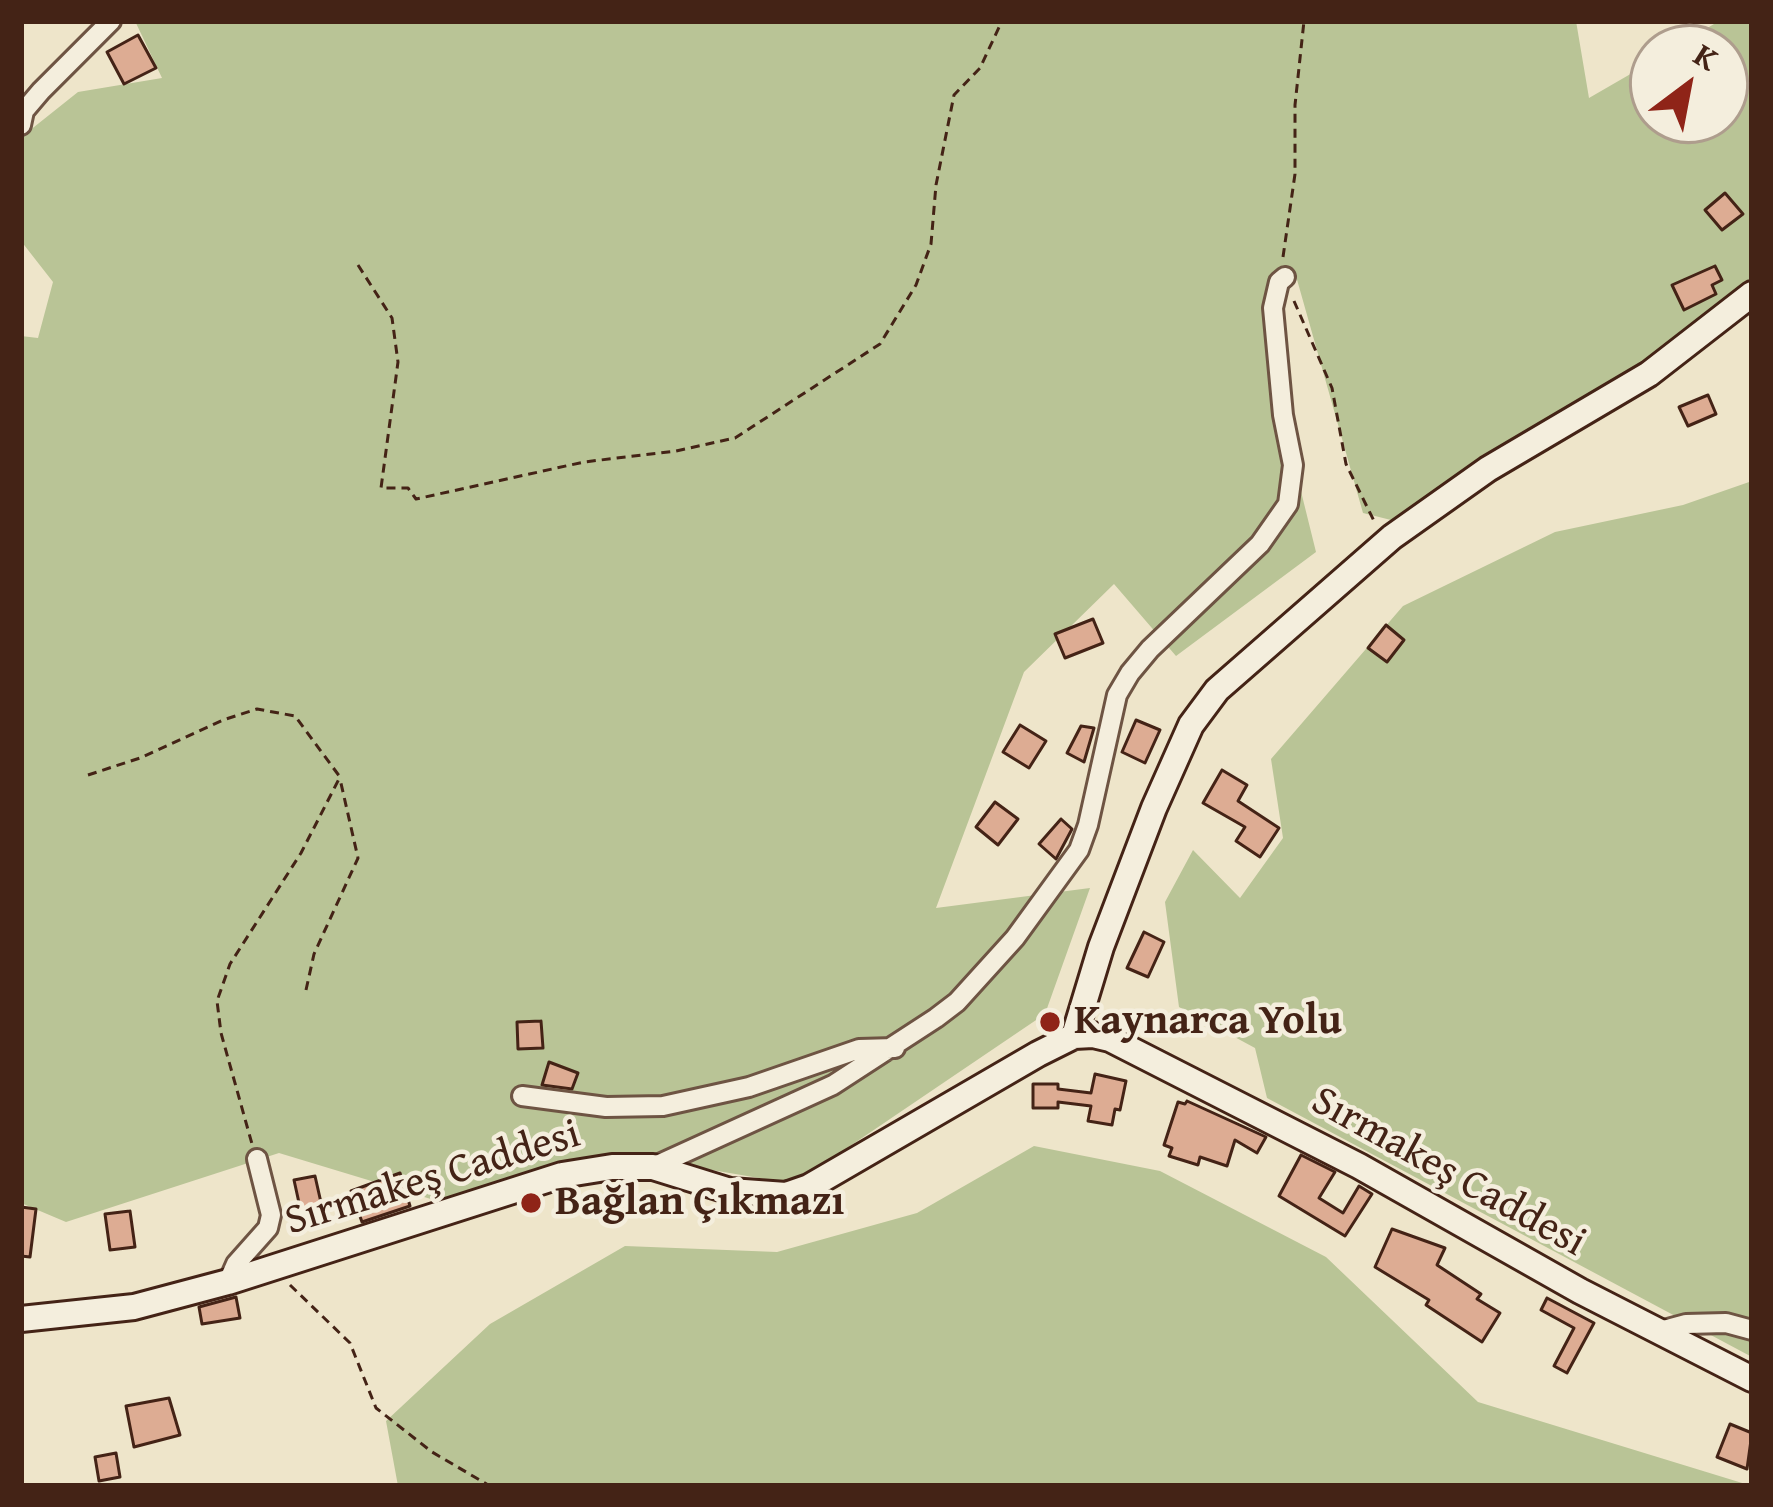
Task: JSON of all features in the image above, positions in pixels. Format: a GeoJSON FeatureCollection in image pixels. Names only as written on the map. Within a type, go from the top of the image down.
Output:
{"type":"FeatureCollection","features":[{"type":"Feature","properties":{"kind":"main road"},"geometry":{"type":"LineString","coordinates":[[1074,1036],[1109,927],[1191,725],[1217,690],[1391,537],[1488,469],[1648,374],[1752,294]]}},
{"type":"Feature","properties":{"kind":"main road","name":"Sırmakeş Caddesi"},"geometry":{"type":"LineString","coordinates":[[21,1319],[134,1307],[273,1268],[562,1174],[653,1167],[730,1191],[786,1195],[809,1187],[1074,1036],[1110,1039],[1203,1085],[1752,1379]]}},
{"type":"Feature","properties":{"kind":"street"},"geometry":{"type":"LineString","coordinates":[[21,125],[24,112],[41,92],[111,21]]}},
{"type":"Feature","properties":{"kind":"street"},"geometry":{"type":"LineString","coordinates":[[653,1167],[832,1085],[895,1048],[982,976],[1016,938],[1079,850],[1117,695],[1150,649],[1260,544],[1288,504],[1292,465],[1282,415],[1273,308],[1279,282],[1285,277]]}},
{"type":"Feature","properties":{"kind":"street"},"geometry":{"type":"LineString","coordinates":[[522,1096],[606,1107],[663,1106],[749,1087],[860,1049],[895,1048]]}},
{"type":"Feature","properties":{"kind":"street"},"geometry":{"type":"LineString","coordinates":[[227,1282],[236,1264],[268,1228],[271,1214],[256,1160]]}},
{"type":"Feature","properties":{"kind":"street"},"geometry":{"type":"LineString","coordinates":[[1660,1331],[1686,1324],[1726,1324],[1752,1330]]}},
{"type":"Feature","properties":{"kind":"path"},"geometry":{"type":"LineString","coordinates":[[358,265],[392,318],[398,362],[381,488],[408,488],[416,499],[584,461],[676,451],[735,437],[880,344],[916,285],[931,244],[954,95],[980,68],[1002,21]]}},
{"type":"Feature","properties":{"kind":"path"},"geometry":{"type":"LineString","coordinates":[[1304,21],[1295,105],[1295,174],[1283,253],[1285,277],[1332,388],[1346,464],[1368,513],[1391,537]]}},
{"type":"Feature","properties":{"kind":"path"},"geometry":{"type":"LineString","coordinates":[[88,775],[257,709],[295,716],[340,777],[358,858],[314,954],[306,990]]}},
{"type":"Feature","properties":{"kind":"path"},"geometry":{"type":"LineString","coordinates":[[256,1160],[221,1033],[217,1001],[230,964],[301,853],[340,777]]}},
{"type":"Feature","properties":{"kind":"path"},"geometry":{"type":"LineString","coordinates":[[273,1268],[350,1343],[376,1408],[432,1451],[490,1486]]}},
{"type":"Feature","properties":{"kind":"green space"},"geometry":{"type":"Polygon","coordinates":[[[135,21],[1576,21],[1589,98],[1629,75],[1629,144],[1749,144],[1749,24],[1714,24],[1752,21],[1752,283],[1630,377],[1395,521],[1363,513],[1294,269],[1266,350],[1316,552],[1176,656],[1114,584],[1024,672],[936,908],[1090,888],[1045,1014],[794,1184],[618,1154],[444,1203],[279,1153],[66,1222],[21,1203],[21,336],[38,338],[53,282],[21,241],[24,135],[78,92],[162,78],[135,21]]]}},
{"type":"Feature","properties":{"kind":"green space"},"geometry":{"type":"Polygon","coordinates":[[[1752,481],[1752,1357],[1267,1098],[1255,1048],[1179,1007],[1165,902],[1193,850],[1240,898],[1283,838],[1271,759],[1403,606],[1555,532],[1683,505],[1752,481]]]}},
{"type":"Feature","properties":{"kind":"green space"},"geometry":{"type":"Polygon","coordinates":[[[1034,1146],[1160,1171],[1326,1257],[1478,1402],[1752,1486],[398,1486],[386,1421],[490,1324],[625,1246],[777,1252],[917,1213],[1034,1146]]]}},
{"type":"Feature","properties":{"kind":"building"},"geometry":{"type":"Polygon","coordinates":[[[138,35],[156,68],[124,84],[107,52],[138,35]]]}},
{"type":"Feature","properties":{"kind":"building"},"geometry":{"type":"Polygon","coordinates":[[[1725,193],[1743,214],[1722,230],[1705,210],[1725,193]]]}},
{"type":"Feature","properties":{"kind":"building"},"geometry":{"type":"Polygon","coordinates":[[[1715,266],[1722,280],[1712,285],[1716,294],[1684,310],[1672,285],[1715,266]]]}},
{"type":"Feature","properties":{"kind":"building"},"geometry":{"type":"Polygon","coordinates":[[[1708,395],[1716,414],[1688,426],[1679,407],[1708,395]]]}},
{"type":"Feature","properties":{"kind":"building"},"geometry":{"type":"Polygon","coordinates":[[[1093,619],[1103,643],[1065,658],[1055,634],[1093,619]]]}},
{"type":"Feature","properties":{"kind":"building"},"geometry":{"type":"Polygon","coordinates":[[[1386,625],[1404,640],[1387,662],[1368,648],[1386,625]]]}},
{"type":"Feature","properties":{"kind":"building"},"geometry":{"type":"Polygon","coordinates":[[[1136,720],[1160,730],[1145,763],[1122,752],[1136,720]]]}},
{"type":"Feature","properties":{"kind":"building"},"geometry":{"type":"Polygon","coordinates":[[[1020,725],[1046,741],[1029,768],[1003,752],[1020,725]]]}},
{"type":"Feature","properties":{"kind":"building"},"geometry":{"type":"Polygon","coordinates":[[[1081,726],[1094,728],[1084,762],[1067,753],[1081,726]]]}},
{"type":"Feature","properties":{"kind":"building"},"geometry":{"type":"Polygon","coordinates":[[[1222,770],[1247,785],[1238,801],[1279,828],[1260,857],[1236,841],[1245,827],[1203,803],[1222,770]]]}},
{"type":"Feature","properties":{"kind":"building"},"geometry":{"type":"Polygon","coordinates":[[[995,802],[1018,819],[998,845],[976,827],[995,802]]]}},
{"type":"Feature","properties":{"kind":"building"},"geometry":{"type":"Polygon","coordinates":[[[1061,819],[1072,829],[1056,859],[1039,844],[1061,819]]]}},
{"type":"Feature","properties":{"kind":"building"},"geometry":{"type":"Polygon","coordinates":[[[1144,932],[1164,942],[1148,977],[1127,968],[1144,932]]]}},
{"type":"Feature","properties":{"kind":"building"},"geometry":{"type":"Polygon","coordinates":[[[541,1021],[543,1048],[518,1049],[517,1022],[541,1021]]]}},
{"type":"Feature","properties":{"kind":"building"},"geometry":{"type":"Polygon","coordinates":[[[549,1062],[578,1073],[572,1089],[542,1085],[549,1062]]]}},
{"type":"Feature","properties":{"kind":"building"},"geometry":{"type":"Polygon","coordinates":[[[1095,1074],[1126,1081],[1112,1125],[1088,1121],[1091,1106],[1058,1102],[1058,1108],[1033,1108],[1033,1084],[1058,1084],[1058,1089],[1091,1093],[1095,1074]]]}},
{"type":"Feature","properties":{"kind":"building"},"geometry":{"type":"Polygon","coordinates":[[[1187,1101],[1266,1137],[1257,1153],[1235,1140],[1227,1166],[1200,1157],[1198,1165],[1169,1156],[1172,1148],[1164,1145],[1178,1102],[1187,1101]]]}},
{"type":"Feature","properties":{"kind":"building"},"geometry":{"type":"Polygon","coordinates":[[[1301,1155],[1335,1172],[1319,1198],[1343,1213],[1359,1186],[1372,1194],[1345,1236],[1279,1196],[1301,1155]]]}},
{"type":"Feature","properties":{"kind":"building"},"geometry":{"type":"Polygon","coordinates":[[[400,1173],[410,1206],[362,1222],[351,1191],[400,1173]]]}},
{"type":"Feature","properties":{"kind":"building"},"geometry":{"type":"Polygon","coordinates":[[[315,1176],[322,1207],[301,1212],[294,1180],[315,1176]]]}},
{"type":"Feature","properties":{"kind":"building"},"geometry":{"type":"Polygon","coordinates":[[[21,1207],[36,1209],[30,1257],[21,1256],[21,1207]]]}},
{"type":"Feature","properties":{"kind":"building"},"geometry":{"type":"Polygon","coordinates":[[[130,1211],[135,1247],[110,1250],[105,1214],[130,1211]]]}},
{"type":"Feature","properties":{"kind":"building"},"geometry":{"type":"Polygon","coordinates":[[[1392,1229],[1445,1248],[1437,1265],[1500,1313],[1482,1342],[1426,1305],[1429,1300],[1375,1267],[1392,1229]]]}},
{"type":"Feature","properties":{"kind":"building"},"geometry":{"type":"Polygon","coordinates":[[[236,1297],[240,1318],[202,1324],[199,1307],[236,1297]]]}},
{"type":"Feature","properties":{"kind":"building"},"geometry":{"type":"Polygon","coordinates":[[[1547,1298],[1594,1323],[1567,1373],[1554,1366],[1574,1328],[1541,1310],[1547,1298]]]}},
{"type":"Feature","properties":{"kind":"building"},"geometry":{"type":"Polygon","coordinates":[[[169,1398],[180,1435],[134,1447],[126,1406],[169,1398]]]}},
{"type":"Feature","properties":{"kind":"building"},"geometry":{"type":"Polygon","coordinates":[[[1730,1424],[1752,1433],[1747,1469],[1717,1457],[1730,1424]]]}},
{"type":"Feature","properties":{"kind":"building"},"geometry":{"type":"Polygon","coordinates":[[[116,1453],[120,1477],[99,1481],[95,1457],[116,1453]]]}},
{"type":"Feature","properties":{"kind":"place","name":"Kaynarca Yolu"},"geometry":{"type":"Point","coordinates":[1050,1022]}},
{"type":"Feature","properties":{"kind":"place","name":"Bağlan Çıkmazı"},"geometry":{"type":"Point","coordinates":[531,1203]}}]}
